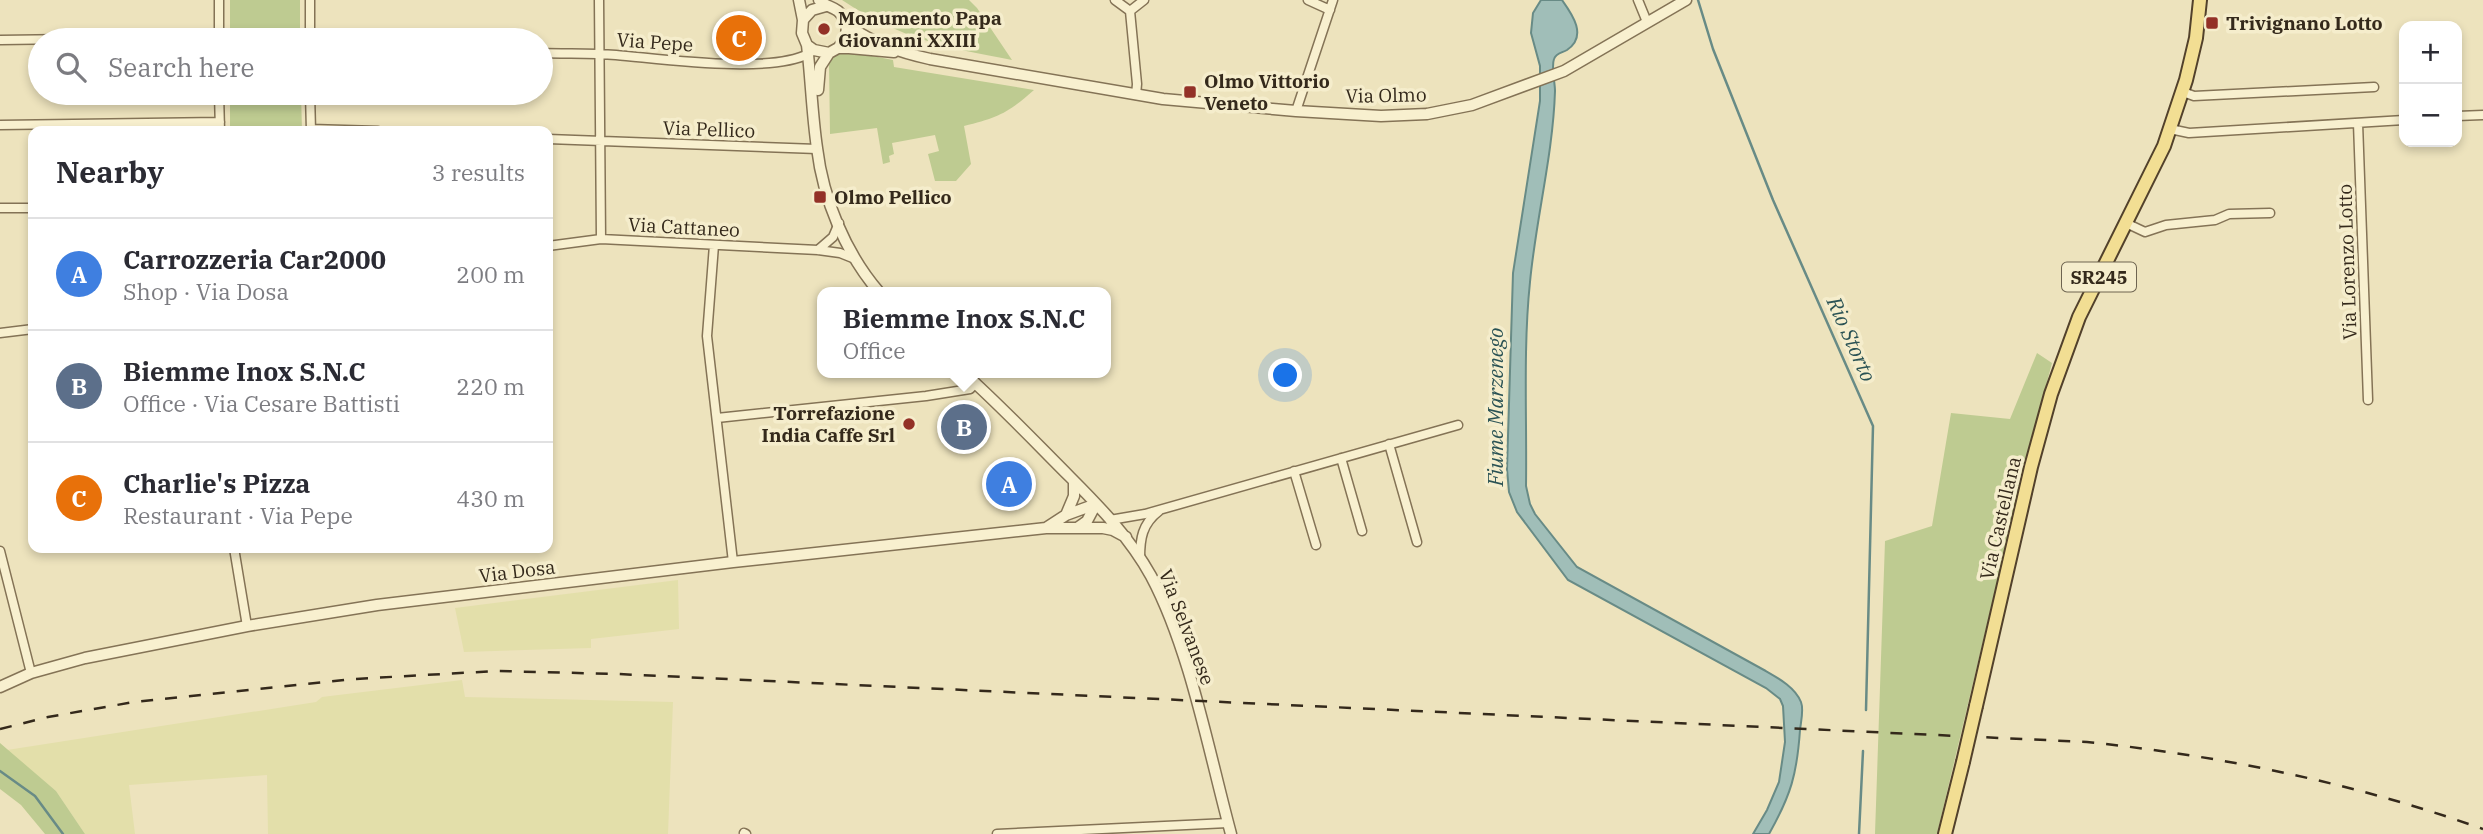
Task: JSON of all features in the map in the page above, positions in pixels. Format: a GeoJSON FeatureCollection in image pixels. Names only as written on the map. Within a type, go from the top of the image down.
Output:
{"type":"FeatureCollection","features":[{"type":"Feature","properties":{"kind":"main road","name":"Via Castellana"},"geometry":{"type":"LineString","coordinates":[[1945,834],[2034,455],[2054,384],[2080,317],[2152,175],[2170,129],[2193,51],[2200,0]]}},
{"type":"Feature","properties":{"kind":"street"},"geometry":{"type":"LineString","coordinates":[[219,0],[219,28]]}},
{"type":"Feature","properties":{"kind":"street"},"geometry":{"type":"LineString","coordinates":[[310,0],[310,28]]}},
{"type":"Feature","properties":{"kind":"street"},"geometry":{"type":"LineString","coordinates":[[599,0],[601,239]]}},
{"type":"Feature","properties":{"kind":"street"},"geometry":{"type":"LineString","coordinates":[[799,0],[803,20],[802,33],[808,50],[817,149],[827,193],[848,246],[875,287]]}},
{"type":"Feature","properties":{"kind":"street"},"geometry":{"type":"LineString","coordinates":[[1115,0],[1130,10]]}},
{"type":"Feature","properties":{"kind":"street"},"geometry":{"type":"LineString","coordinates":[[1130,10],[1144,0]]}},
{"type":"Feature","properties":{"kind":"street"},"geometry":{"type":"LineString","coordinates":[[1308,0],[1330,9]]}},
{"type":"Feature","properties":{"kind":"street"},"geometry":{"type":"LineString","coordinates":[[1296,111],[1333,0]]}},
{"type":"Feature","properties":{"kind":"street"},"geometry":{"type":"LineString","coordinates":[[1638,0],[1643,25]]}},
{"type":"Feature","properties":{"kind":"street","name":"Via Olmo"},"geometry":{"type":"LineString","coordinates":[[808,50],[898,52],[1136,95],[1296,111],[1381,116],[1427,114],[1472,104],[1564,71],[1685,1]]}},
{"type":"Feature","properties":{"kind":"street","name":"Via Olmo"},"geometry":{"type":"LineString","coordinates":[[803,20],[822,3],[839,12],[847,24],[898,52]]}},
{"type":"Feature","properties":{"kind":"street"},"geometry":{"type":"LineString","coordinates":[[1130,10],[1136,95]]}},
{"type":"Feature","properties":{"kind":"street"},"geometry":{"type":"LineString","coordinates":[[816,126],[820,67],[846,38],[847,24]]}},
{"type":"Feature","properties":{"kind":"street"},"geometry":{"type":"LineString","coordinates":[[0,40],[28,40]]}},
{"type":"Feature","properties":{"kind":"street","name":"Via Pepe"},"geometry":{"type":"LineString","coordinates":[[553,53],[753,64],[780,63],[808,50]]}},
{"type":"Feature","properties":{"kind":"street"},"geometry":{"type":"LineString","coordinates":[[2183,92],[2194,96],[2374,87]]}},
{"type":"Feature","properties":{"kind":"street"},"geometry":{"type":"LineString","coordinates":[[219,105],[220,126]]}},
{"type":"Feature","properties":{"kind":"street"},"geometry":{"type":"LineString","coordinates":[[310,105],[311,126]]}},
{"type":"Feature","properties":{"kind":"street"},"geometry":{"type":"LineString","coordinates":[[2462,116],[2483,115]]}},
{"type":"Feature","properties":{"kind":"street"},"geometry":{"type":"LineString","coordinates":[[2170,129],[2189,133],[2399,120]]}},
{"type":"Feature","properties":{"kind":"street","name":"Via Lorenzo Lotto"},"geometry":{"type":"LineString","coordinates":[[2358,123],[2368,400]]}},
{"type":"Feature","properties":{"kind":"street"},"geometry":{"type":"LineString","coordinates":[[0,125],[110,126]]}},
{"type":"Feature","properties":{"kind":"street","name":"Via Pellico"},"geometry":{"type":"LineString","coordinates":[[553,139],[817,149]]}},
{"type":"Feature","properties":{"kind":"street"},"geometry":{"type":"LineString","coordinates":[[0,208],[28,208]]}},
{"type":"Feature","properties":{"kind":"street"},"geometry":{"type":"LineString","coordinates":[[2128,224],[2145,232],[2166,225],[2215,220],[2230,214],[2270,213]]}},
{"type":"Feature","properties":{"kind":"street"},"geometry":{"type":"LineString","coordinates":[[818,250],[834,237],[839,223]]}},
{"type":"Feature","properties":{"kind":"street","name":"Via Cattaneo"},"geometry":{"type":"LineString","coordinates":[[553,245],[601,239],[714,244],[818,250],[840,253],[855,259]]}},
{"type":"Feature","properties":{"kind":"street"},"geometry":{"type":"LineString","coordinates":[[714,244],[707,336],[733,562]]}},
{"type":"Feature","properties":{"kind":"street","name":"Via Cattaneo"},"geometry":{"type":"LineString","coordinates":[[818,250],[848,246]]}},
{"type":"Feature","properties":{"kind":"street"},"geometry":{"type":"LineString","coordinates":[[0,333],[28,330]]}},
{"type":"Feature","properties":{"kind":"street","name":"Via Selvanese"},"geometry":{"type":"LineString","coordinates":[[970,378],[1096,504],[1126,537],[1140,559],[1158,592],[1184,659],[1230,829]]}},
{"type":"Feature","properties":{"kind":"street"},"geometry":{"type":"LineString","coordinates":[[717,418],[938,394],[970,389],[976,383]]}},
{"type":"Feature","properties":{"kind":"street"},"geometry":{"type":"LineString","coordinates":[[1110,520],[1161,509],[1458,425]]}},
{"type":"Feature","properties":{"kind":"street"},"geometry":{"type":"LineString","coordinates":[[1389,444],[1417,542]]}},
{"type":"Feature","properties":{"kind":"street"},"geometry":{"type":"LineString","coordinates":[[1341,458],[1362,531]]}},
{"type":"Feature","properties":{"kind":"street"},"geometry":{"type":"LineString","coordinates":[[1294,471],[1316,545]]}},
{"type":"Feature","properties":{"kind":"street"},"geometry":{"type":"LineString","coordinates":[[1066,515],[1074,496],[1074,481]]}},
{"type":"Feature","properties":{"kind":"street"},"geometry":{"type":"LineString","coordinates":[[1046,528],[1066,515],[1096,504]]}},
{"type":"Feature","properties":{"kind":"street"},"geometry":{"type":"LineString","coordinates":[[1074,529],[1087,521],[1096,504]]}},
{"type":"Feature","properties":{"kind":"street"},"geometry":{"type":"LineString","coordinates":[[1140,559],[1142,533],[1146,523],[1161,509]]}},
{"type":"Feature","properties":{"kind":"street","name":"Via Dosa"},"geometry":{"type":"LineString","coordinates":[[0,687],[31,673],[85,658],[247,626],[377,605],[1046,528],[1103,528],[1126,537]]}},
{"type":"Feature","properties":{"kind":"street"},"geometry":{"type":"LineString","coordinates":[[0,551],[31,673]]}},
{"type":"Feature","properties":{"kind":"street"},"geometry":{"type":"LineString","coordinates":[[235,553],[247,626]]}},
{"type":"Feature","properties":{"kind":"street"},"geometry":{"type":"LineString","coordinates":[[997,834],[1230,829]]}},
{"type":"Feature","properties":{"kind":"shaded area"},"geometry":{"type":"Polygon","coordinates":[[[678,580],[679,629],[591,639],[591,648],[464,652],[455,608],[678,580]]]}},
{"type":"Feature","properties":{"kind":"shaded area"},"geometry":{"type":"Polygon","coordinates":[[[462,680],[465,697],[673,702],[668,834],[268,834],[267,775],[129,785],[135,834],[85,834],[56,791],[7,750],[316,702],[322,697],[462,680]]]}},
{"type":"Feature","properties":{"kind":"green space"},"geometry":{"type":"Polygon","coordinates":[[[230,0],[300,0],[300,28],[230,28],[230,0]]]}},
{"type":"Feature","properties":{"kind":"green space"},"geometry":{"type":"Polygon","coordinates":[[[842,0],[969,0],[1012,60],[965,51],[904,33],[842,0]]]}},
{"type":"Feature","properties":{"kind":"green space"},"geometry":{"type":"Polygon","coordinates":[[[857,53],[893,60],[894,67],[1034,90],[1002,114],[964,126],[971,164],[956,181],[935,181],[928,154],[939,151],[935,135],[892,143],[894,154],[889,156],[890,162],[883,164],[877,128],[830,134],[829,62],[833,56],[857,53]]]}},
{"type":"Feature","properties":{"kind":"green space"},"geometry":{"type":"Polygon","coordinates":[[[230,105],[301,105],[302,126],[230,126],[230,105]]]}},
{"type":"Feature","properties":{"kind":"green space"},"geometry":{"type":"Polygon","coordinates":[[[2037,353],[2052,363],[1937,834],[1875,834],[1885,541],[1932,526],[1951,413],[2010,419],[2037,353]]]}},
{"type":"Feature","properties":{"kind":"green space"},"geometry":{"type":"Polygon","coordinates":[[[0,743],[56,791],[85,834],[45,834],[21,805],[0,789],[0,743]]]}},
{"type":"Feature","properties":{"kind":"water","name":"Fiume Marzenego"},"geometry":{"type":"Polygon","coordinates":[[[1541,0],[1562,0],[1574,18],[1577,32],[1573,44],[1556,55],[1553,62],[1554,115],[1530,282],[1526,486],[1530,504],[1577,567],[1775,676],[1798,697],[1802,712],[1795,772],[1788,796],[1769,834],[1753,834],[1779,782],[1785,742],[1783,706],[1780,699],[1766,688],[1568,580],[1517,512],[1509,492],[1507,469],[1513,273],[1540,101],[1540,66],[1531,33],[1533,13],[1541,0]]]}},
{"type":"Feature","properties":{"kind":"waterway","name":"Rio Storto"},"geometry":{"type":"LineString","coordinates":[[1698,0],[1713,49],[1773,200],[1873,426],[1866,710]]}},
{"type":"Feature","properties":{"kind":"waterway","name":"Rio Storto"},"geometry":{"type":"LineString","coordinates":[[1859,834],[1863,751]]}},
{"type":"Feature","properties":{"kind":"waterway"},"geometry":{"type":"LineString","coordinates":[[0,771],[35,796],[63,834]]}},
{"type":"Feature","properties":{"kind":"railway"},"geometry":{"type":"LineString","coordinates":[[0,729],[48,717],[134,702],[354,679],[497,671],[618,674],[2087,742],[2188,755],[2288,774],[2386,798],[2483,829]]}},
{"type":"Feature","properties":{"kind":"place","name":"Trivignano Lotto"},"geometry":{"type":"Point","coordinates":[2212,23]}},
{"type":"Feature","properties":{"kind":"place","name":"Monumento Papa Giovanni XXIII"},"geometry":{"type":"Point","coordinates":[824,29]}},
{"type":"Feature","properties":{"kind":"place","name":"Charlie's Pizza"},"geometry":{"type":"Point","coordinates":[739,38]}},
{"type":"Feature","properties":{"kind":"place","name":"Olmo Vittorio Veneto"},"geometry":{"type":"Point","coordinates":[1190,92]}},
{"type":"Feature","properties":{"kind":"place","name":"Olmo Pellico"},"geometry":{"type":"Point","coordinates":[820,197]}},
{"type":"Feature","properties":{"kind":"place","name":"Torrefazione India Caffe Srl"},"geometry":{"type":"Point","coordinates":[909,424]}},
{"type":"Feature","properties":{"kind":"place","name":"Biemme Inox S.N.C"},"geometry":{"type":"Point","coordinates":[964,427]}},
{"type":"Feature","properties":{"kind":"place","name":"Carrozzeria Car2000"},"geometry":{"type":"Point","coordinates":[1009,484]}}]}
